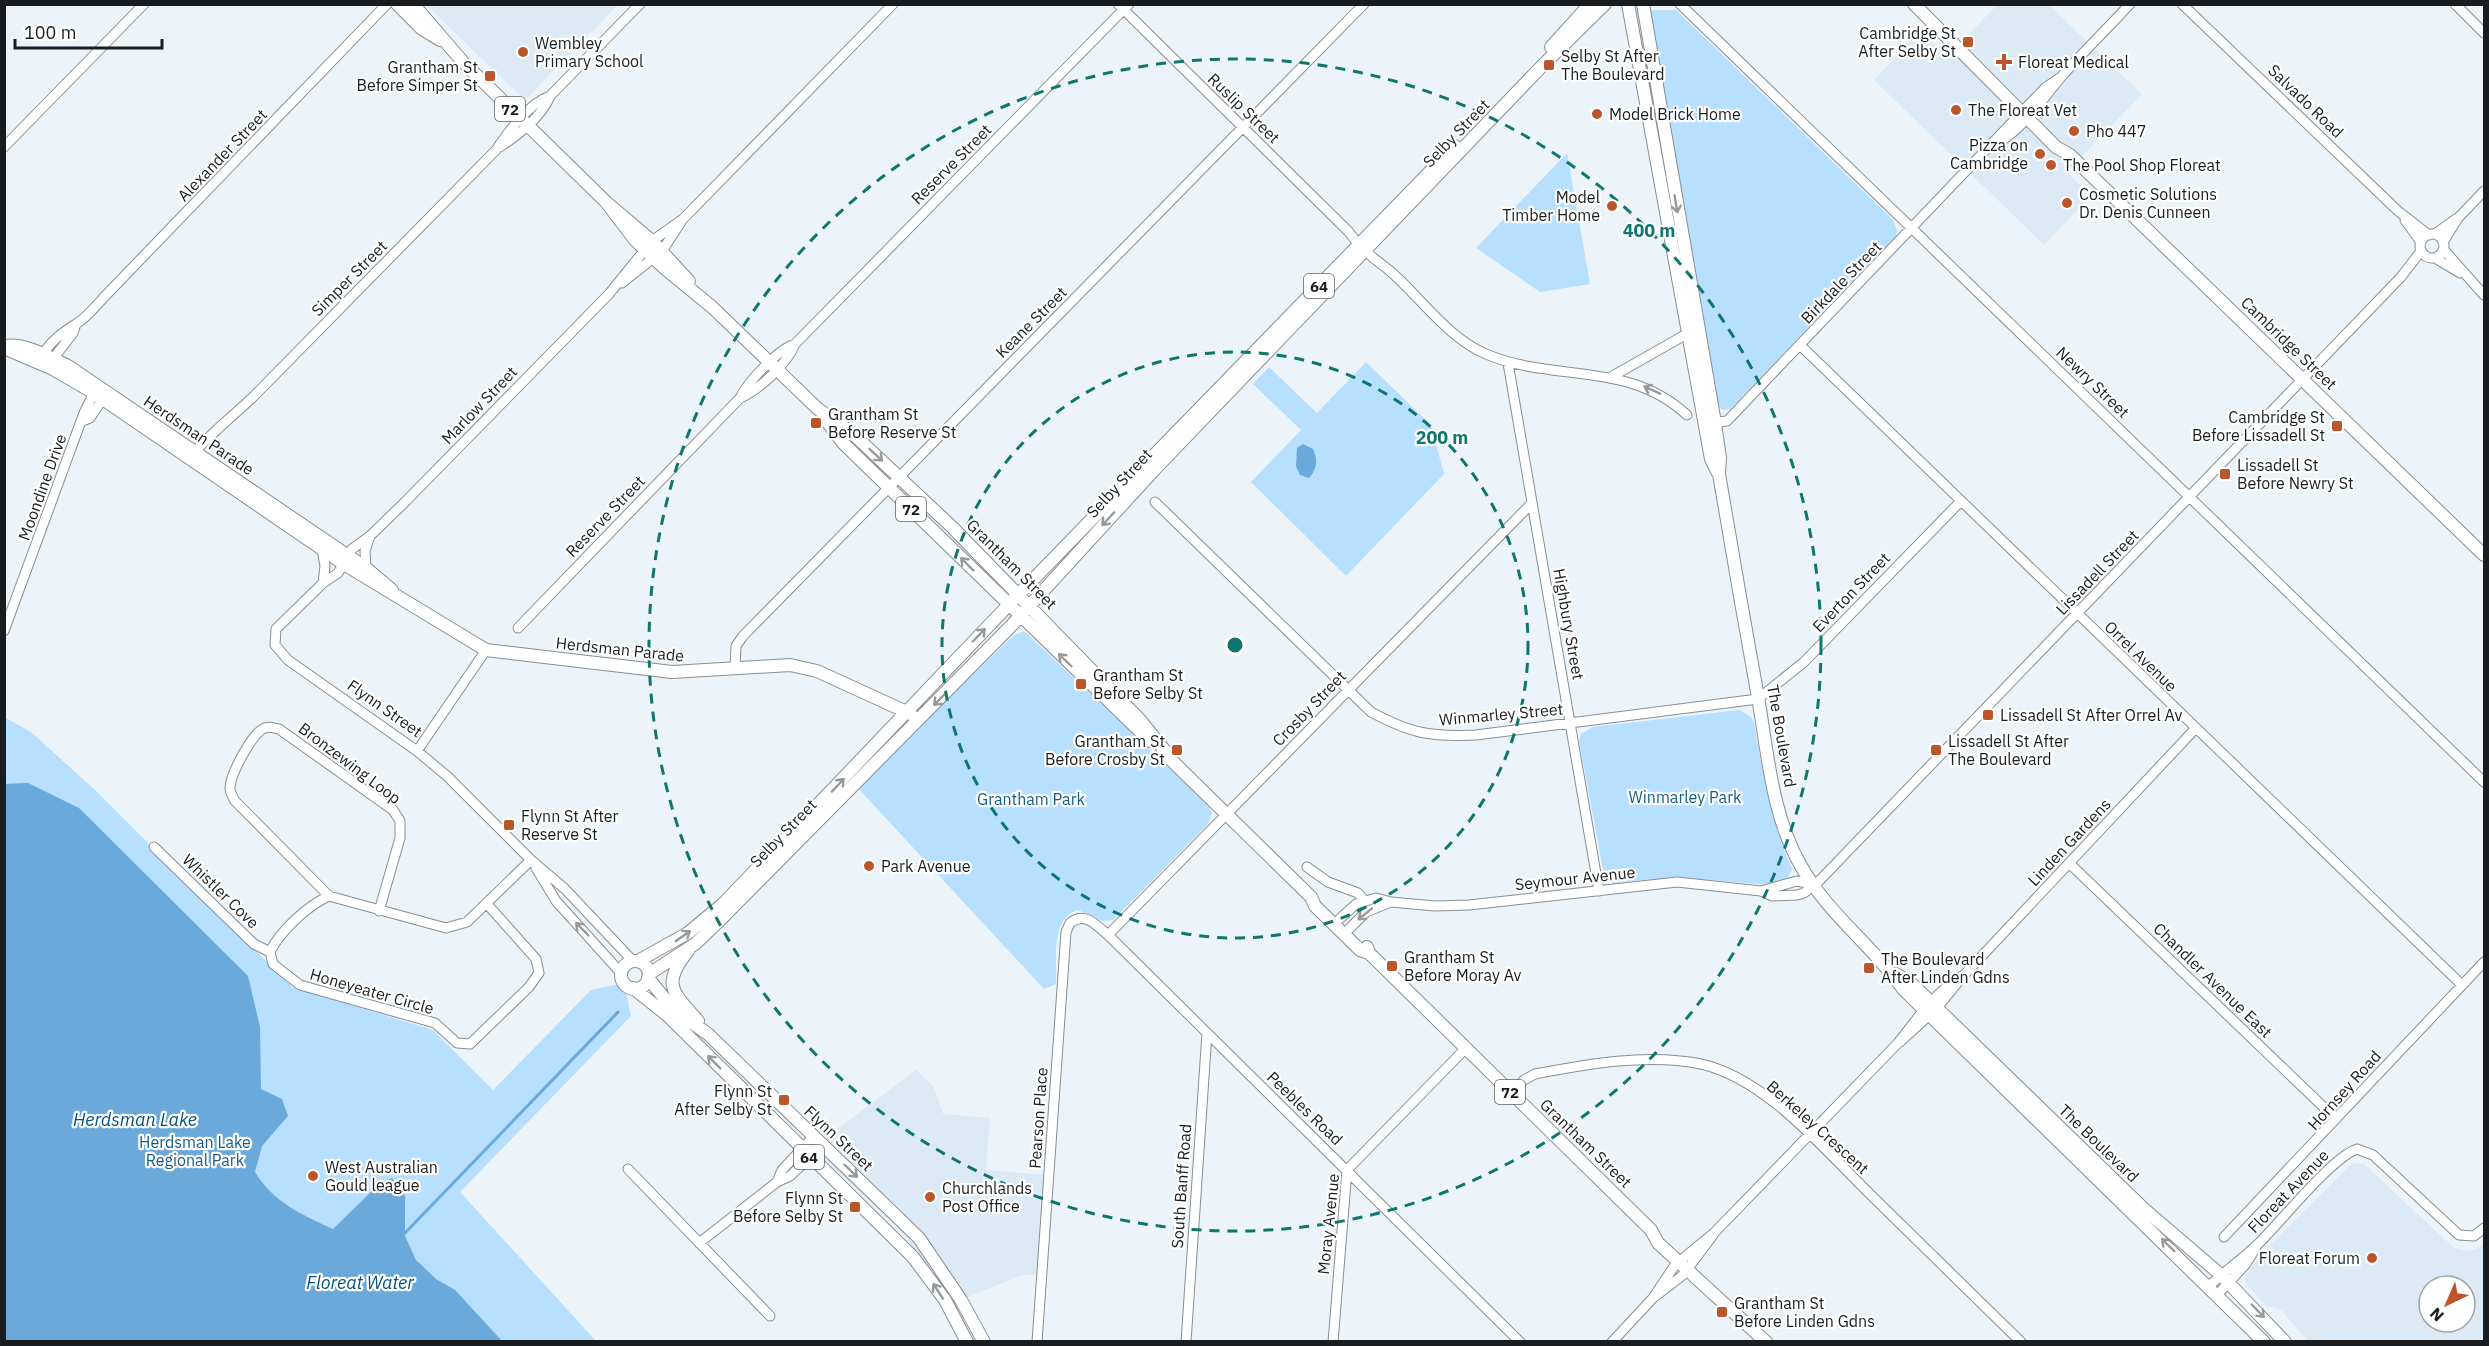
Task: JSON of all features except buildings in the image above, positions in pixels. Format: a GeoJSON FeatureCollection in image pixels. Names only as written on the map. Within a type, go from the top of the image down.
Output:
{"type":"FeatureCollection","features":[{"type":"Feature","properties":{"kind":"main road","name":"Grantham Street"},"geometry":{"type":"LineString","coordinates":[[397,4],[422,29],[443,42]]}},
{"type":"Feature","properties":{"kind":"main road","name":"Grantham Street"},"geometry":{"type":"LineString","coordinates":[[413,4],[429,21],[443,42],[658,255],[818,409],[852,433],[899,477],[1019,594],[1140,720],[1170,757],[1311,897],[1316,906],[1337,921],[1360,950],[1369,953],[1652,1230],[1658,1243],[1685,1263],[1703,1286],[1714,1292],[1766,1341]]}},
{"type":"Feature","properties":{"kind":"main road","name":"Selby Street"},"geometry":{"type":"LineString","coordinates":[[649,976],[695,944],[1020,616],[1590,4]]}},
{"type":"Feature","properties":{"kind":"main road","name":"Selby Street"},"geometry":{"type":"LineString","coordinates":[[636,961],[683,937],[718,908],[1008,605],[1605,4]]}},
{"type":"Feature","properties":{"kind":"main road","name":"The Boulevard"},"geometry":{"type":"LineString","coordinates":[[1628,4],[1691,332],[1710,423],[1720,458],[1719,474],[1758,699],[1778,809],[1788,841],[1812,885],[1829,908],[1890,970],[1903,988],[1930,1009],[2144,1209],[2225,1279],[2285,1341]]}},
{"type":"Feature","properties":{"kind":"main road","name":"The Boulevard"},"geometry":{"type":"LineString","coordinates":[[1643,4],[1691,332]]}},
{"type":"Feature","properties":{"kind":"main road","name":"Cambridge Street"},"geometry":{"type":"LineString","coordinates":[[1914,4],[1986,74],[1996,79],[2026,113],[2062,142],[2070,155],[2484,555]]}},
{"type":"Feature","properties":{"kind":"main road","name":"Herdsman Parade"},"geometry":{"type":"LineString","coordinates":[[4,347],[13,345],[45,360],[100,393],[346,561],[377,586],[394,593],[462,639],[486,650],[672,672],[781,665],[803,668],[907,710],[919,720]]}},
{"type":"Feature","properties":{"kind":"main road","name":"Grantham Street"},"geometry":{"type":"LineString","coordinates":[[818,409],[843,443],[1133,727],[1170,757]]}},
{"type":"Feature","properties":{"kind":"main road","name":"Herdsman Parade"},"geometry":{"type":"LineString","coordinates":[[194,457],[322,549],[366,568],[394,593]]}},
{"type":"Feature","properties":{"kind":"main road","name":"64"},"geometry":{"type":"LineString","coordinates":[[695,944],[675,968],[672,983],[679,1002],[708,1034]]}},
{"type":"Feature","properties":{"kind":"main road","name":"64"},"geometry":{"type":"LineString","coordinates":[[636,961],[646,966],[649,976],[644,985],[633,988],[625,984],[621,973],[625,965],[636,961]]}},
{"type":"Feature","properties":{"kind":"main road","name":"Flynn Street"},"geometry":{"type":"LineString","coordinates":[[649,976],[674,1010],[694,1027],[708,1034],[919,1238],[940,1267],[984,1341]]}},
{"type":"Feature","properties":{"kind":"main road","name":"Flynn Street"},"geometry":{"type":"LineString","coordinates":[[633,988],[667,1015],[890,1234],[932,1281],[967,1341]]}},
{"type":"Feature","properties":{"kind":"main road","name":"The Boulevard"},"geometry":{"type":"LineString","coordinates":[[1930,1009],[2264,1341]]}},
{"type":"Feature","properties":{"kind":"main road"},"geometry":{"type":"LineString","coordinates":[[879,1198],[878,1210],[890,1234]]}},
{"type":"Feature","properties":{"kind":"street"},"geometry":{"type":"LineString","coordinates":[[4,147],[144,4]]}},
{"type":"Feature","properties":{"kind":"street","name":"Alexander Street"},"geometry":{"type":"LineString","coordinates":[[45,360],[66,328],[76,324],[286,112],[387,4]]}},
{"type":"Feature","properties":{"kind":"street","name":"Simper Street"},"geometry":{"type":"LineString","coordinates":[[194,457],[214,430],[223,426],[524,122],[547,105],[550,96],[640,4]]}},
{"type":"Feature","properties":{"kind":"street","name":"Marlow Street"},"geometry":{"type":"LineString","coordinates":[[346,561],[352,549],[370,536],[609,294],[648,245],[683,219],[893,4]]}},
{"type":"Feature","properties":{"kind":"street","name":"Keane Street"},"geometry":{"type":"LineString","coordinates":[[735,669],[736,646],[743,636],[1364,4]]}},
{"type":"Feature","properties":{"kind":"street","name":"Newry Street"},"geometry":{"type":"LineString","coordinates":[[1680,4],[2484,782]]}},
{"type":"Feature","properties":{"kind":"street","name":"Birkdale Street"},"geometry":{"type":"LineString","coordinates":[[1710,423],[1727,421],[1991,147],[2010,135],[2026,113],[2130,4]]}},
{"type":"Feature","properties":{"kind":"street","name":"Salvado Road"},"geometry":{"type":"LineString","coordinates":[[2182,4],[2190,9],[2398,211],[2432,234],[2444,246],[2464,275],[2484,295]]}},
{"type":"Feature","properties":{"kind":"street"},"geometry":{"type":"LineString","coordinates":[[2455,4],[2484,33]]}},
{"type":"Feature","properties":{"kind":"street","name":"Ruslip Street"},"geometry":{"type":"LineString","coordinates":[[1123,6],[1243,128],[1459,338],[1484,354],[1508,363],[1611,377],[1662,394],[1687,415]]}},
{"type":"Feature","properties":{"kind":"street","name":"Reserve Street"},"geometry":{"type":"LineString","coordinates":[[518,628],[740,398],[750,394],[773,366],[792,353],[795,344],[1123,6]]}},
{"type":"Feature","properties":{"kind":"street"},"geometry":{"type":"LineString","coordinates":[[2426,252],[2432,234],[2458,218],[2484,191]]}},
{"type":"Feature","properties":{"kind":"street","name":"Salvado Road"},"geometry":{"type":"LineString","coordinates":[[2398,211],[2426,252],[2464,275]]}},
{"type":"Feature","properties":{"kind":"street"},"geometry":{"type":"LineString","coordinates":[[2426,252],[2444,246],[2458,218]]}},
{"type":"Feature","properties":{"kind":"street","name":"Marlow Street"},"geometry":{"type":"LineString","coordinates":[[609,294],[658,255],[683,219]]}},
{"type":"Feature","properties":{"kind":"street","name":"Lissadell Street"},"geometry":{"type":"LineString","coordinates":[[1812,885],[1820,880],[2426,252]]}},
{"type":"Feature","properties":{"kind":"street"},"geometry":{"type":"LineString","coordinates":[[1611,377],[1691,332]]}},
{"type":"Feature","properties":{"kind":"street","name":"Orrel Avenue"},"geometry":{"type":"LineString","coordinates":[[1801,346],[2462,986]]}},
{"type":"Feature","properties":{"kind":"street","name":"Highbury Street"},"geometry":{"type":"LineString","coordinates":[[1508,363],[1572,723],[1599,891]]}},
{"type":"Feature","properties":{"kind":"street","name":"Moondine Drive"},"geometry":{"type":"LineString","coordinates":[[4,631],[82,421],[90,418],[100,393]]}},
{"type":"Feature","properties":{"kind":"street","name":"Everton Street"},"geometry":{"type":"LineString","coordinates":[[1758,699],[1804,662],[1961,501]]}},
{"type":"Feature","properties":{"kind":"street","name":"Winmarley Street"},"geometry":{"type":"LineString","coordinates":[[1155,502],[1347,690],[1371,712],[1401,728],[1436,736],[1572,723],[1758,699]]}},
{"type":"Feature","properties":{"kind":"street","name":"Crosby Street"},"geometry":{"type":"LineString","coordinates":[[1108,935],[1532,503]]}},
{"type":"Feature","properties":{"kind":"street"},"geometry":{"type":"LineString","coordinates":[[366,568],[365,551],[370,536]]}},
{"type":"Feature","properties":{"kind":"street"},"geometry":{"type":"LineString","coordinates":[[322,549],[325,566],[323,583]]}},
{"type":"Feature","properties":{"kind":"street","name":"Flynn Street"},"geometry":{"type":"LineString","coordinates":[[346,561],[338,573],[323,583],[276,629],[275,645],[288,660],[417,751],[476,803],[531,860],[565,889],[636,961]]}},
{"type":"Feature","properties":{"kind":"street"},"geometry":{"type":"LineString","coordinates":[[417,751],[486,650]]}},
{"type":"Feature","properties":{"kind":"street","name":"Bronzewing Loop"},"geometry":{"type":"LineString","coordinates":[[329,896],[235,801],[229,790],[231,780],[249,744],[258,732],[266,727],[279,729],[393,810],[400,822],[400,838],[379,911]]}},
{"type":"Feature","properties":{"kind":"street","name":"Linden Gardens"},"geometry":{"type":"LineString","coordinates":[[1612,1341],[1714,1233],[1810,1137],[1930,1009],[1951,982],[1964,975],[2195,729]]}},
{"type":"Feature","properties":{"kind":"street","name":"Whistler Cove"},"geometry":{"type":"LineString","coordinates":[[154,847],[254,944],[270,952]]}},
{"type":"Feature","properties":{"kind":"street"},"geometry":{"type":"LineString","coordinates":[[270,952],[274,943],[315,903],[329,896],[446,928],[467,922],[531,860]]}},
{"type":"Feature","properties":{"kind":"street","name":"Flynn Street"},"geometry":{"type":"LineString","coordinates":[[531,860],[556,901],[621,973]]}},
{"type":"Feature","properties":{"kind":"street","name":"Chandler Avenue East"},"geometry":{"type":"LineString","coordinates":[[2069,863],[2336,1119]]}},
{"type":"Feature","properties":{"kind":"street","name":"Seymour Avenue"},"geometry":{"type":"LineString","coordinates":[[1307,867],[1328,882],[1358,893],[1364,900],[1376,898],[1391,902],[1435,906],[1469,905],[1677,882],[1761,891],[1772,896],[1797,895],[1804,893],[1812,885]]}},
{"type":"Feature","properties":{"kind":"street"},"geometry":{"type":"LineString","coordinates":[[1337,921],[1364,900]]}},
{"type":"Feature","properties":{"kind":"street","name":"Seymour Avenue"},"geometry":{"type":"LineString","coordinates":[[1346,931],[1366,912],[1391,902]]}},
{"type":"Feature","properties":{"kind":"street","name":"Honeyeater Circle"},"geometry":{"type":"LineString","coordinates":[[270,952],[273,964],[300,985],[435,1023],[457,1042],[470,1044],[529,987],[539,973],[536,959],[487,904]]}},
{"type":"Feature","properties":{"kind":"street","name":"Peebles Road"},"geometry":{"type":"LineString","coordinates":[[1066,932],[1070,923],[1080,917],[1088,919],[1108,935],[1520,1341]]}},
{"type":"Feature","properties":{"kind":"street","name":"Pearson Place"},"geometry":{"type":"LineString","coordinates":[[1037,1341],[1066,932]]}},
{"type":"Feature","properties":{"kind":"street","name":"Hornsey Road"},"geometry":{"type":"LineString","coordinates":[[2224,1237],[2484,962]]}},
{"type":"Feature","properties":{"kind":"street","name":"South Banff Road"},"geometry":{"type":"LineString","coordinates":[[1186,1341],[1207,1034]]}},
{"type":"Feature","properties":{"kind":"street","name":"Moray Avenue"},"geometry":{"type":"LineString","coordinates":[[1333,1341],[1347,1170],[1466,1048]]}},
{"type":"Feature","properties":{"kind":"street","name":"Berkeley Crescent"},"geometry":{"type":"LineString","coordinates":[[1512,1094],[1524,1080],[1535,1074],[1658,1058],[1702,1065],[1731,1074],[1769,1098],[2021,1341]]}},
{"type":"Feature","properties":{"kind":"street"},"geometry":{"type":"LineString","coordinates":[[699,1243],[777,1182],[790,1176],[818,1140]]}},
{"type":"Feature","properties":{"kind":"street","name":"Floreat Avenue"},"geometry":{"type":"LineString","coordinates":[[2214,1290],[2245,1265],[2256,1247],[2340,1159],[2357,1149],[2373,1155],[2459,1235],[2474,1236],[2484,1228]]}},
{"type":"Feature","properties":{"kind":"street"},"geometry":{"type":"LineString","coordinates":[[628,1169],[770,1316]]}},
{"type":"Feature","properties":{"kind":"shaded area","name":"Wembley Primary School"},"geometry":{"type":"Polygon","coordinates":[[[426,5],[618,5],[525,100],[426,5]]]}},
{"type":"Feature","properties":{"kind":"shaded area"},"geometry":{"type":"Polygon","coordinates":[[[1997,5],[2049,5],[2142,94],[2067,172],[2091,196],[2044,245],[1874,80],[1921,31],[1948,56],[1997,5]]]}},
{"type":"Feature","properties":{"kind":"shaded area"},"geometry":{"type":"Polygon","coordinates":[[[916,1070],[934,1087],[943,1114],[990,1118],[986,1170],[1049,1175],[1039,1275],[1023,1275],[953,1303],[900,1230],[812,1148],[916,1070]]]}},
{"type":"Feature","properties":{"kind":"shaded area","name":"Floreat Forum"},"geometry":{"type":"Polygon","coordinates":[[[2352,1163],[2364,1164],[2453,1247],[2465,1251],[2477,1249],[2484,1244],[2484,1341],[2308,1341],[2282,1311],[2272,1306],[2268,1308],[2245,1283],[2245,1276],[2267,1248],[2352,1163]]]}},
{"type":"Feature","properties":{"kind":"green space"},"geometry":{"type":"Polygon","coordinates":[[[1650,10],[1676,10],[1893,220],[1897,231],[1895,240],[1730,409],[1723,410],[1716,404],[1679,205],[1650,10]]]}},
{"type":"Feature","properties":{"kind":"green space"},"geometry":{"type":"Polygon","coordinates":[[[1567,153],[1590,284],[1540,292],[1476,248],[1567,153]]]}},
{"type":"Feature","properties":{"kind":"green space"},"geometry":{"type":"Polygon","coordinates":[[[1366,362],[1431,425],[1444,474],[1346,576],[1251,482],[1301,430],[1253,384],[1269,367],[1317,413],[1366,362]]]}},
{"type":"Feature","properties":{"kind":"green space","name":"Grantham Park"},"geometry":{"type":"Polygon","coordinates":[[[1024,631],[1208,804],[1212,813],[1208,824],[1113,920],[1103,921],[1078,910],[1069,914],[1063,921],[1057,941],[1056,984],[1044,989],[857,787],[1014,635],[1024,631]]]}},
{"type":"Feature","properties":{"kind":"green space","name":"Winmarley Park"},"geometry":{"type":"Polygon","coordinates":[[[1739,710],[1751,717],[1754,723],[1773,815],[1792,869],[1787,881],[1771,885],[1676,877],[1612,883],[1605,880],[1579,741],[1581,734],[1593,727],[1739,710]]]}},
{"type":"Feature","properties":{"kind":"green space","name":"Herdsman Lake"},"geometry":{"type":"Polygon","coordinates":[[[4,717],[31,732],[95,790],[292,987],[433,1030],[493,1090],[591,990],[624,983],[631,1016],[460,1192],[596,1341],[5,1341],[4,717]]]}},
{"type":"Feature","properties":{"kind":"water"},"geometry":{"type":"Polygon","coordinates":[[[1303,444],[1313,449],[1316,457],[1314,471],[1309,478],[1300,475],[1296,466],[1297,448],[1303,444]]]}},
{"type":"Feature","properties":{"kind":"water","name":"Herdsman Lake"},"geometry":{"type":"Polygon","coordinates":[[[28,783],[79,808],[248,976],[260,1027],[261,1089],[282,1099],[288,1116],[262,1146],[255,1172],[270,1192],[289,1206],[333,1229],[378,1185],[392,1178],[405,1196],[405,1236],[416,1260],[436,1279],[455,1290],[502,1341],[5,1341],[4,784],[28,783]]]}},
{"type":"Feature","properties":{"kind":"waterway"},"geometry":{"type":"LineString","coordinates":[[405,1233],[618,1012]]}},
{"type":"Feature","properties":{"kind":"place","name":"Cambridge St After Selby St"},"geometry":{"type":"Point","coordinates":[1968,42]}},
{"type":"Feature","properties":{"kind":"place","name":"Wembley Primary School"},"geometry":{"type":"Point","coordinates":[523,52]}},
{"type":"Feature","properties":{"kind":"place","name":"Floreat Medical"},"geometry":{"type":"Point","coordinates":[2004,62]}},
{"type":"Feature","properties":{"kind":"place","name":"Selby St After The Boulevard"},"geometry":{"type":"Point","coordinates":[1549,65]}},
{"type":"Feature","properties":{"kind":"place","name":"Grantham St Before Simper St"},"geometry":{"type":"Point","coordinates":[490,76]}},
{"type":"Feature","properties":{"kind":"place","name":"The Floreat Vet"},"geometry":{"type":"Point","coordinates":[1956,110]}},
{"type":"Feature","properties":{"kind":"place","name":"Model Brick Home"},"geometry":{"type":"Point","coordinates":[1597,114]}},
{"type":"Feature","properties":{"kind":"place","name":"Pho 447"},"geometry":{"type":"Point","coordinates":[2074,131]}},
{"type":"Feature","properties":{"kind":"place","name":"Pizza on Cambridge"},"geometry":{"type":"Point","coordinates":[2040,154]}},
{"type":"Feature","properties":{"kind":"place","name":"The Pool Shop Floreat"},"geometry":{"type":"Point","coordinates":[2051,165]}},
{"type":"Feature","properties":{"kind":"place","name":"Cosmetic Solutions Dr. Denis Cunneen"},"geometry":{"type":"Point","coordinates":[2067,203]}},
{"type":"Feature","properties":{"kind":"place","name":"Model Timber Home"},"geometry":{"type":"Point","coordinates":[1612,206]}},
{"type":"Feature","properties":{"kind":"place","name":"Grantham St Before Reserve St"},"geometry":{"type":"Point","coordinates":[816,423]}},
{"type":"Feature","properties":{"kind":"place","name":"Cambridge St Before Lissadell St"},"geometry":{"type":"Point","coordinates":[2337,426]}},
{"type":"Feature","properties":{"kind":"place","name":"Lissadell St Before Newry St"},"geometry":{"type":"Point","coordinates":[2225,474]}},
{"type":"Feature","properties":{"kind":"place","name":"Grantham St Before Selby St"},"geometry":{"type":"Point","coordinates":[1081,684]}},
{"type":"Feature","properties":{"kind":"place","name":"Lissadell St After Orrel Av"},"geometry":{"type":"Point","coordinates":[1988,715]}},
{"type":"Feature","properties":{"kind":"place","name":"Grantham St Before Crosby St"},"geometry":{"type":"Point","coordinates":[1177,750]}},
{"type":"Feature","properties":{"kind":"place","name":"Lissadell St After The Boulevard"},"geometry":{"type":"Point","coordinates":[1936,750]}},
{"type":"Feature","properties":{"kind":"place","name":"Flynn St After Reserve St"},"geometry":{"type":"Point","coordinates":[509,825]}},
{"type":"Feature","properties":{"kind":"place","name":"Park Avenue"},"geometry":{"type":"Point","coordinates":[869,866]}},
{"type":"Feature","properties":{"kind":"place","name":"Grantham St Before Moray Av"},"geometry":{"type":"Point","coordinates":[1392,966]}},
{"type":"Feature","properties":{"kind":"place","name":"The Boulevard After Linden Gdns"},"geometry":{"type":"Point","coordinates":[1869,968]}},
{"type":"Feature","properties":{"kind":"place","name":"Flynn St After Selby St"},"geometry":{"type":"Point","coordinates":[784,1100]}},
{"type":"Feature","properties":{"kind":"place","name":"West Australian Gould league"},"geometry":{"type":"Point","coordinates":[313,1176]}},
{"type":"Feature","properties":{"kind":"place","name":"Churchlands Post Office"},"geometry":{"type":"Point","coordinates":[930,1197]}},
{"type":"Feature","properties":{"kind":"place","name":"Flynn St Before Selby St"},"geometry":{"type":"Point","coordinates":[855,1207]}},
{"type":"Feature","properties":{"kind":"place","name":"Floreat Forum"},"geometry":{"type":"Point","coordinates":[2372,1258]}},
{"type":"Feature","properties":{"kind":"place","name":"Grantham St Before Linden Gdns"},"geometry":{"type":"Point","coordinates":[1722,1312]}},
{"type":"Feature","properties":{"kind":"park label","name":"Herdsman Lake Regional Park"},"geometry":{"type":"Point","coordinates":[195,1151]}},
{"type":"Feature","properties":{"kind":"water label","name":"Floreat Water"},"geometry":{"type":"Point","coordinates":[360,1282]}}]}
